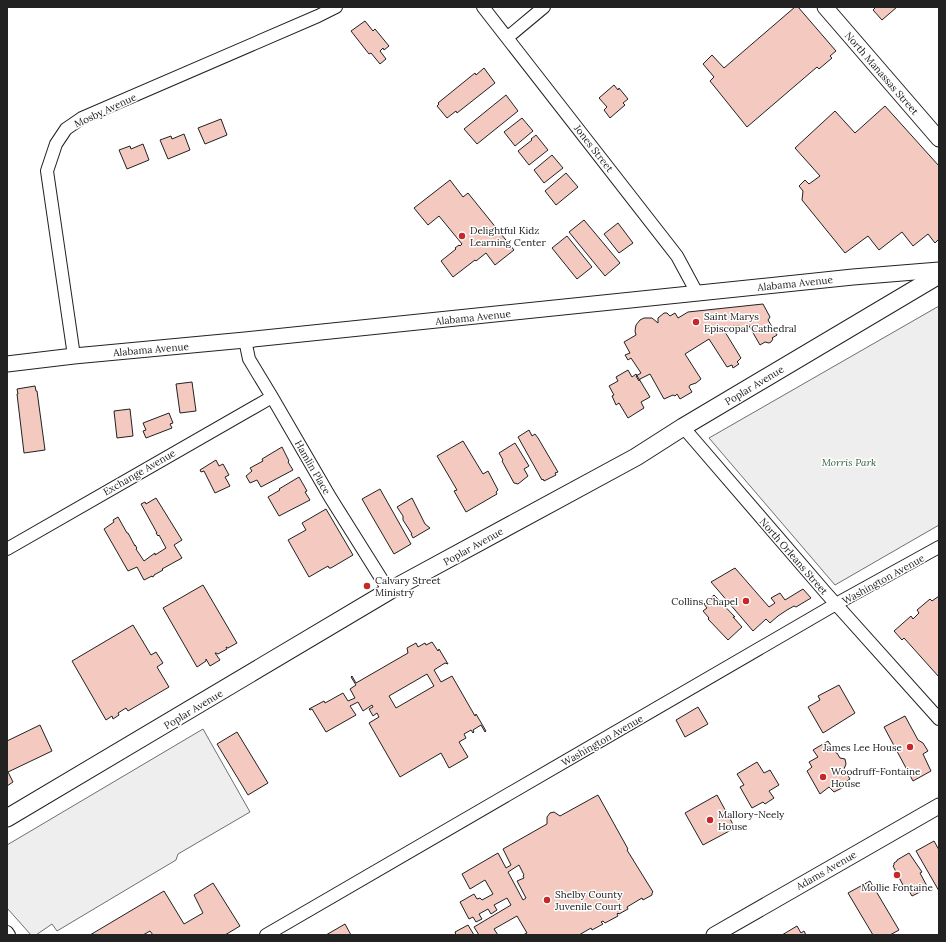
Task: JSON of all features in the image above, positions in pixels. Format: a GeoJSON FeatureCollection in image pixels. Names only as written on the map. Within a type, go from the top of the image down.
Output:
{"type":"FeatureCollection","features":[{"type":"Feature","properties":{"kind":"main road","name":"Poplar Avenue"},"geometry":{"type":"LineString","coordinates":[[7,818],[389,592],[636,457],[683,427],[939,275]]}},
{"type":"Feature","properties":{"kind":"street","name":"Mosby Avenue"},"geometry":{"type":"LineString","coordinates":[[74,356],[47,171],[56,144],[66,129],[82,118],[336,7]]}},
{"type":"Feature","properties":{"kind":"street","name":"Jones Street"},"geometry":{"type":"LineString","coordinates":[[483,7],[508,37],[677,256],[698,293]]}},
{"type":"Feature","properties":{"kind":"street"},"geometry":{"type":"LineString","coordinates":[[508,37],[544,7]]}},
{"type":"Feature","properties":{"kind":"street","name":"North Manassas Street"},"geometry":{"type":"LineString","coordinates":[[825,7],[939,139]]}},
{"type":"Feature","properties":{"kind":"street","name":"Alabama Avenue"},"geometry":{"type":"LineString","coordinates":[[7,364],[698,293],[939,270]]}},
{"type":"Feature","properties":{"kind":"street","name":"Hamlin Place"},"geometry":{"type":"LineString","coordinates":[[245,340],[249,359],[330,497],[389,592]]}},
{"type":"Feature","properties":{"kind":"street","name":"Exchange Avenue"},"geometry":{"type":"LineString","coordinates":[[7,549],[272,397]]}},
{"type":"Feature","properties":{"kind":"street","name":"North Orleans Street"},"geometry":{"type":"LineString","coordinates":[[683,427],[836,604],[939,719]]}},
{"type":"Feature","properties":{"kind":"street","name":"Washington Avenue"},"geometry":{"type":"LineString","coordinates":[[266,935],[836,604],[939,547]]}},
{"type":"Feature","properties":{"kind":"street","name":"Adams Avenue"},"geometry":{"type":"LineString","coordinates":[[714,935],[939,806]]}},
{"type":"Feature","properties":{"kind":"green space","name":"Morris Park"},"geometry":{"type":"Polygon","coordinates":[[[939,306],[939,525],[835,585],[709,438],[939,306]]]}},
{"type":"Feature","properties":{"kind":"green space"},"geometry":{"type":"Polygon","coordinates":[[[203,729],[250,812],[178,854],[176,860],[57,931],[52,924],[36,935],[31,935],[7,908],[7,845],[203,729]]]}},
{"type":"Feature","properties":{"kind":"building"},"geometry":{"type":"Polygon","coordinates":[[[795,7],[798,7],[836,51],[830,56],[832,58],[819,69],[817,67],[747,127],[710,81],[714,77],[703,64],[712,55],[724,68],[795,7]]]}},
{"type":"Feature","properties":{"kind":"building"},"geometry":{"type":"Polygon","coordinates":[[[876,7],[897,7],[882,20],[873,10],[876,7]]]}},
{"type":"Feature","properties":{"kind":"building"},"geometry":{"type":"Polygon","coordinates":[[[365,21],[373,31],[375,29],[389,46],[380,51],[386,59],[380,64],[371,53],[369,54],[351,31],[365,21]]]}},
{"type":"Feature","properties":{"kind":"building"},"geometry":{"type":"Polygon","coordinates":[[[484,68],[495,83],[457,113],[456,111],[447,118],[437,106],[439,104],[438,103],[475,73],[476,75],[484,68]]]}},
{"type":"Feature","properties":{"kind":"building"},"geometry":{"type":"Polygon","coordinates":[[[614,85],[618,90],[619,88],[628,99],[623,103],[625,105],[610,118],[604,110],[607,107],[599,98],[614,85]]]}},
{"type":"Feature","properties":{"kind":"building"},"geometry":{"type":"Polygon","coordinates":[[[506,95],[518,111],[477,144],[464,129],[506,95]]]}},
{"type":"Feature","properties":{"kind":"building"},"geometry":{"type":"Polygon","coordinates":[[[885,106],[939,166],[939,239],[935,243],[928,234],[913,246],[902,232],[879,250],[868,236],[845,253],[802,200],[803,191],[799,186],[805,180],[809,184],[820,176],[795,148],[835,111],[855,133],[885,106]]]}},
{"type":"Feature","properties":{"kind":"building"},"geometry":{"type":"Polygon","coordinates":[[[522,118],[533,131],[515,146],[504,132],[522,118]]]}},
{"type":"Feature","properties":{"kind":"building"},"geometry":{"type":"Polygon","coordinates":[[[221,119],[227,135],[205,144],[198,128],[221,119]]]}},
{"type":"Feature","properties":{"kind":"building"},"geometry":{"type":"Polygon","coordinates":[[[184,134],[190,150],[168,159],[160,140],[171,136],[172,139],[184,134]]]}},
{"type":"Feature","properties":{"kind":"building"},"geometry":{"type":"Polygon","coordinates":[[[536,135],[548,150],[529,165],[518,151],[536,135]]]}},
{"type":"Feature","properties":{"kind":"building"},"geometry":{"type":"Polygon","coordinates":[[[143,144],[149,160],[127,169],[119,150],[130,146],[131,149],[143,144]]]}},
{"type":"Feature","properties":{"kind":"building"},"geometry":{"type":"Polygon","coordinates":[[[552,155],[563,168],[544,183],[534,170],[552,155]]]}},
{"type":"Feature","properties":{"kind":"building"},"geometry":{"type":"Polygon","coordinates":[[[566,173],[578,187],[556,205],[545,191],[566,173]]]}},
{"type":"Feature","properties":{"kind":"building"},"geometry":{"type":"Polygon","coordinates":[[[450,180],[463,197],[468,193],[514,250],[495,265],[486,253],[453,277],[441,261],[456,249],[455,248],[462,244],[439,216],[428,225],[414,208],[450,180]]]}},
{"type":"Feature","properties":{"kind":"building"},"geometry":{"type":"Polygon","coordinates":[[[584,220],[620,263],[605,276],[569,232],[584,220]]]}},
{"type":"Feature","properties":{"kind":"building"},"geometry":{"type":"Polygon","coordinates":[[[618,223],[633,243],[619,253],[604,234],[618,223]]]}},
{"type":"Feature","properties":{"kind":"building"},"geometry":{"type":"Polygon","coordinates":[[[567,236],[592,267],[577,279],[552,248],[567,236]]]}},
{"type":"Feature","properties":{"kind":"building"},"geometry":{"type":"Polygon","coordinates":[[[763,304],[770,317],[768,320],[777,335],[772,338],[773,339],[771,342],[765,342],[760,345],[748,324],[745,325],[746,327],[740,328],[739,326],[722,327],[741,358],[737,362],[739,364],[733,368],[732,365],[727,367],[709,339],[685,354],[701,379],[690,385],[689,387],[692,392],[680,399],[677,394],[664,399],[650,374],[639,381],[636,376],[641,373],[631,358],[628,360],[625,355],[630,353],[624,342],[636,335],[636,325],[644,318],[652,318],[658,323],[658,318],[664,313],[667,313],[670,316],[675,313],[678,318],[688,312],[763,304]]]}},
{"type":"Feature","properties":{"kind":"building"},"geometry":{"type":"Polygon","coordinates":[[[628,370],[632,377],[636,374],[650,397],[641,402],[644,408],[628,418],[619,403],[616,405],[612,396],[614,395],[609,386],[618,381],[616,377],[628,370]]]}},
{"type":"Feature","properties":{"kind":"building"},"geometry":{"type":"Polygon","coordinates":[[[192,382],[196,411],[180,413],[176,384],[192,382]]]}},
{"type":"Feature","properties":{"kind":"building"},"geometry":{"type":"Polygon","coordinates":[[[35,386],[37,391],[45,450],[24,453],[17,389],[35,386]]]}},
{"type":"Feature","properties":{"kind":"building"},"geometry":{"type":"Polygon","coordinates":[[[130,409],[133,436],[117,438],[114,411],[130,409]]]}},
{"type":"Feature","properties":{"kind":"building"},"geometry":{"type":"Polygon","coordinates":[[[169,413],[173,423],[170,424],[172,428],[146,438],[143,431],[146,430],[143,423],[169,413]]]}},
{"type":"Feature","properties":{"kind":"building"},"geometry":{"type":"Polygon","coordinates":[[[529,430],[532,436],[535,434],[538,438],[558,472],[555,473],[556,475],[544,481],[543,479],[542,480],[518,437],[529,430]]]}},
{"type":"Feature","properties":{"kind":"building"},"geometry":{"type":"Polygon","coordinates":[[[463,441],[483,474],[488,471],[498,490],[496,492],[497,494],[466,512],[454,491],[457,490],[437,456],[463,441]]]}},
{"type":"Feature","properties":{"kind":"building"},"geometry":{"type":"Polygon","coordinates":[[[515,443],[529,466],[524,469],[528,476],[518,484],[514,483],[499,453],[515,443]]]}},
{"type":"Feature","properties":{"kind":"building"},"geometry":{"type":"Polygon","coordinates":[[[282,447],[293,470],[261,487],[257,480],[250,483],[246,476],[252,471],[250,468],[263,461],[262,459],[282,447]]]}},
{"type":"Feature","properties":{"kind":"building"},"geometry":{"type":"Polygon","coordinates":[[[216,460],[219,466],[223,464],[229,475],[225,477],[230,486],[215,493],[204,471],[201,472],[200,470],[216,460]]]}},
{"type":"Feature","properties":{"kind":"building"},"geometry":{"type":"Polygon","coordinates":[[[299,477],[310,500],[279,516],[268,497],[299,477]]]}},
{"type":"Feature","properties":{"kind":"building"},"geometry":{"type":"Polygon","coordinates":[[[380,489],[411,544],[394,554],[362,499],[380,489]]]}},
{"type":"Feature","properties":{"kind":"building"},"geometry":{"type":"Polygon","coordinates":[[[156,498],[182,540],[174,545],[182,558],[162,569],[163,570],[154,576],[144,580],[137,567],[128,571],[104,529],[118,517],[144,561],[155,553],[155,555],[166,548],[159,535],[158,536],[156,533],[141,504],[145,502],[146,504],[156,498]]]}},
{"type":"Feature","properties":{"kind":"building"},"geometry":{"type":"Polygon","coordinates":[[[412,498],[425,524],[430,528],[413,538],[403,520],[403,516],[397,507],[412,498]]]}},
{"type":"Feature","properties":{"kind":"building"},"geometry":{"type":"Polygon","coordinates":[[[326,509],[353,555],[331,568],[328,566],[309,577],[288,540],[306,530],[302,523],[326,509]]]}},
{"type":"Feature","properties":{"kind":"building","name":"Collins Chapel"},"geometry":{"type":"Polygon","coordinates":[[[735,568],[769,607],[775,603],[771,598],[780,593],[785,600],[803,589],[811,598],[796,607],[794,606],[787,610],[770,623],[766,619],[753,631],[711,582],[735,568]]]}},
{"type":"Feature","properties":{"kind":"building"},"geometry":{"type":"Polygon","coordinates":[[[203,585],[237,643],[228,648],[226,647],[227,649],[218,654],[215,653],[220,660],[210,666],[206,659],[206,661],[197,667],[163,608],[203,585]]]}},
{"type":"Feature","properties":{"kind":"building"},"geometry":{"type":"Polygon","coordinates":[[[714,595],[735,617],[733,617],[742,627],[728,640],[708,619],[709,618],[703,611],[707,608],[704,604],[714,595]]]}},
{"type":"Feature","properties":{"kind":"building"},"geometry":{"type":"Polygon","coordinates":[[[939,596],[939,677],[904,638],[902,640],[894,631],[911,616],[913,619],[919,613],[917,610],[930,599],[932,601],[939,596]]]}},
{"type":"Feature","properties":{"kind":"building"},"geometry":{"type":"Polygon","coordinates":[[[133,625],[151,655],[156,652],[163,663],[157,667],[169,687],[128,711],[126,708],[118,713],[119,715],[113,719],[112,716],[106,720],[72,661],[133,625]]]}},
{"type":"Feature","properties":{"kind":"building"},"geometry":{"type":"Polygon","coordinates":[[[432,642],[438,651],[439,649],[448,664],[445,663],[434,670],[441,682],[452,676],[475,716],[476,714],[486,731],[485,732],[481,725],[473,730],[473,733],[471,730],[464,734],[466,738],[459,742],[468,757],[449,768],[441,753],[400,777],[369,723],[379,717],[377,713],[373,716],[369,709],[373,707],[372,705],[363,711],[358,702],[350,706],[356,715],[326,732],[312,709],[309,709],[324,701],[325,703],[343,693],[348,701],[355,698],[350,689],[356,685],[351,677],[352,676],[356,683],[408,653],[407,648],[416,643],[418,647],[425,643],[426,645],[432,642]],[[427,674],[389,696],[396,708],[434,686],[427,674]]]}},
{"type":"Feature","properties":{"kind":"building"},"geometry":{"type":"Polygon","coordinates":[[[839,685],[855,713],[823,733],[808,707],[820,700],[818,696],[839,685]]]}},
{"type":"Feature","properties":{"kind":"building"},"geometry":{"type":"Polygon","coordinates":[[[698,707],[708,724],[685,737],[676,720],[698,707]]]}},
{"type":"Feature","properties":{"kind":"building","name":"James Lee House"},"geometry":{"type":"Polygon","coordinates":[[[905,716],[918,740],[923,743],[928,751],[923,754],[931,771],[913,781],[884,727],[905,716]]]}},
{"type":"Feature","properties":{"kind":"building"},"geometry":{"type":"Polygon","coordinates":[[[40,725],[52,751],[8,772],[13,782],[7,786],[7,741],[40,725]]]}},
{"type":"Feature","properties":{"kind":"building"},"geometry":{"type":"Polygon","coordinates":[[[237,732],[268,783],[248,795],[217,744],[237,732]]]}},
{"type":"Feature","properties":{"kind":"building","name":"Woodruff-Fontaine House"},"geometry":{"type":"Polygon","coordinates":[[[828,741],[840,758],[845,759],[846,764],[844,769],[850,779],[840,785],[842,788],[834,792],[829,787],[820,794],[807,771],[812,767],[809,762],[818,757],[813,750],[828,741]]]}},
{"type":"Feature","properties":{"kind":"building"},"geometry":{"type":"Polygon","coordinates":[[[757,762],[764,773],[770,770],[779,785],[769,791],[774,798],[765,804],[763,802],[752,808],[740,787],[744,785],[737,774],[757,762]]]}},
{"type":"Feature","properties":{"kind":"building"},"geometry":{"type":"Polygon","coordinates":[[[598,795],[628,849],[627,850],[653,892],[652,895],[643,900],[642,898],[627,907],[628,909],[619,914],[618,913],[618,916],[605,923],[603,921],[601,922],[603,924],[592,930],[591,928],[579,935],[523,935],[527,933],[517,916],[494,929],[498,935],[479,935],[474,927],[511,905],[507,898],[494,905],[497,910],[491,914],[488,909],[479,914],[482,919],[476,922],[473,917],[469,919],[460,902],[474,894],[477,899],[480,898],[482,900],[493,894],[485,880],[470,889],[462,874],[498,853],[506,868],[511,865],[503,849],[547,824],[547,817],[550,813],[554,812],[560,816],[598,795]],[[519,865],[508,872],[523,900],[526,898],[517,881],[524,878],[519,865]]]}},
{"type":"Feature","properties":{"kind":"building","name":"Mallory-Neely House"},"geometry":{"type":"Polygon","coordinates":[[[717,795],[735,828],[703,845],[685,813],[717,795]]]}},
{"type":"Feature","properties":{"kind":"building"},"geometry":{"type":"Polygon","coordinates":[[[934,841],[939,850],[939,891],[916,851],[934,841]]]}},
{"type":"Feature","properties":{"kind":"building"},"geometry":{"type":"Polygon","coordinates":[[[909,853],[922,872],[920,873],[928,888],[912,896],[906,886],[904,887],[893,866],[897,860],[909,853]]]}},
{"type":"Feature","properties":{"kind":"building"},"geometry":{"type":"Polygon","coordinates":[[[870,881],[899,930],[890,935],[873,935],[848,893],[870,881]]]}},
{"type":"Feature","properties":{"kind":"building"},"geometry":{"type":"Polygon","coordinates":[[[213,883],[240,926],[225,935],[153,935],[150,931],[143,935],[90,935],[164,891],[184,924],[203,913],[194,895],[213,883]]]}},
{"type":"Feature","properties":{"kind":"building"},"geometry":{"type":"Polygon","coordinates":[[[345,924],[351,935],[326,935],[345,924]]]}},
{"type":"Feature","properties":{"kind":"building"},"geometry":{"type":"Polygon","coordinates":[[[468,925],[474,935],[456,935],[455,932],[468,925]]]}},
{"type":"Feature","properties":{"kind":"building"},"geometry":{"type":"Polygon","coordinates":[[[797,926],[801,933],[804,931],[806,935],[782,935],[797,926]]]}},
{"type":"Feature","properties":{"kind":"place","name":"Delightful Kidz Learning Center"},"geometry":{"type":"Point","coordinates":[462,236]}},
{"type":"Feature","properties":{"kind":"place","name":"Saint Marys Episcopal Cathedral"},"geometry":{"type":"Point","coordinates":[696,322]}},
{"type":"Feature","properties":{"kind":"place","name":"Calvary Street Ministry"},"geometry":{"type":"Point","coordinates":[367,586]}},
{"type":"Feature","properties":{"kind":"place","name":"Collins Chapel"},"geometry":{"type":"Point","coordinates":[746,601]}},
{"type":"Feature","properties":{"kind":"place","name":"James Lee House"},"geometry":{"type":"Point","coordinates":[910,747]}},
{"type":"Feature","properties":{"kind":"place","name":"Woodruff-Fontaine House"},"geometry":{"type":"Point","coordinates":[823,777]}},
{"type":"Feature","properties":{"kind":"place","name":"Mallory-Neely House"},"geometry":{"type":"Point","coordinates":[710,820]}},
{"type":"Feature","properties":{"kind":"place","name":"Mollie Fontaine"},"geometry":{"type":"Point","coordinates":[897,875]}},
{"type":"Feature","properties":{"kind":"place","name":"Shelby County Juvenile Court"},"geometry":{"type":"Point","coordinates":[547,900]}}]}
